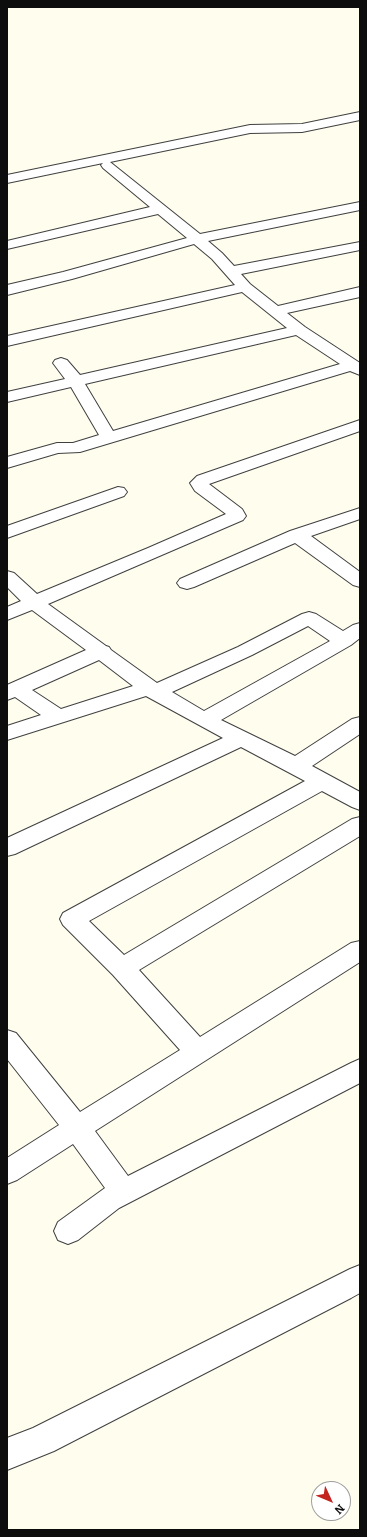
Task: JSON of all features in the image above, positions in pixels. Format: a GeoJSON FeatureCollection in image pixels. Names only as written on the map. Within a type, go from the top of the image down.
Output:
{"type":"FeatureCollection","features":[{"type":"Feature","properties":{"kind":"street"},"geometry":{"type":"LineString","coordinates":[[7,179],[250,129],[302,128],[360,116]]}},
{"type":"Feature","properties":{"kind":"street"},"geometry":{"type":"LineString","coordinates":[[108,165],[198,239],[232,271],[245,287],[299,330],[356,368]]}},
{"type":"Feature","properties":{"kind":"street"},"geometry":{"type":"LineString","coordinates":[[7,290],[66,276],[198,239],[360,206]]}},
{"type":"Feature","properties":{"kind":"street"},"geometry":{"type":"LineString","coordinates":[[7,245],[160,209]]}},
{"type":"Feature","properties":{"kind":"street"},"geometry":{"type":"LineString","coordinates":[[232,271],[360,246]]}},
{"type":"Feature","properties":{"kind":"street"},"geometry":{"type":"LineString","coordinates":[[7,341],[245,287]]}},
{"type":"Feature","properties":{"kind":"street"},"geometry":{"type":"LineString","coordinates":[[275,311],[360,292]]}},
{"type":"Feature","properties":{"kind":"street"},"geometry":{"type":"LineString","coordinates":[[7,397],[75,380],[299,330]]}},
{"type":"Feature","properties":{"kind":"street"},"geometry":{"type":"LineString","coordinates":[[61,363],[75,380],[109,438]]}},
{"type":"Feature","properties":{"kind":"street"},"geometry":{"type":"LineString","coordinates":[[7,463],[57,448],[74,448],[356,368]]}},
{"type":"Feature","properties":{"kind":"street"},"geometry":{"type":"LineString","coordinates":[[7,614],[237,516],[236,513],[200,487],[199,484],[203,480],[360,425]]}},
{"type":"Feature","properties":{"kind":"street"},"geometry":{"type":"LineString","coordinates":[[7,532],[118,492]]}},
{"type":"Feature","properties":{"kind":"street"},"geometry":{"type":"LineString","coordinates":[[187,583],[297,535],[360,513]]}},
{"type":"Feature","properties":{"kind":"street"},"geometry":{"type":"LineString","coordinates":[[297,535],[360,581]]}},
{"type":"Feature","properties":{"kind":"street"},"geometry":{"type":"LineString","coordinates":[[7,577],[35,603],[102,651],[152,690],[204,720],[296,766],[360,802]]}},
{"type":"Feature","properties":{"kind":"street"},"geometry":{"type":"LineString","coordinates":[[7,732],[57,716],[152,690],[245,651],[309,618],[352,635]]}},
{"type":"Feature","properties":{"kind":"street"},"geometry":{"type":"LineString","coordinates":[[204,720],[352,635]]}},
{"type":"Feature","properties":{"kind":"street"},"geometry":{"type":"LineString","coordinates":[[12,691],[102,651]]}},
{"type":"Feature","properties":{"kind":"street"},"geometry":{"type":"LineString","coordinates":[[12,691],[57,716]]}},
{"type":"Feature","properties":{"kind":"street"},"geometry":{"type":"LineString","coordinates":[[296,766],[360,724]]}},
{"type":"Feature","properties":{"kind":"street"},"geometry":{"type":"LineString","coordinates":[[7,848],[240,739]]}},
{"type":"Feature","properties":{"kind":"street"},"geometry":{"type":"LineString","coordinates":[[198,1052],[122,968],[72,918],[322,781]]}},
{"type":"Feature","properties":{"kind":"street"},"geometry":{"type":"LineString","coordinates":[[122,968],[360,825]]}},
{"type":"Feature","properties":{"kind":"street"},"geometry":{"type":"LineString","coordinates":[[7,1172],[76,1127],[360,950]]}},
{"type":"Feature","properties":{"kind":"street"},"geometry":{"type":"LineString","coordinates":[[8,1044],[76,1127],[124,1192]]}},
{"type":"Feature","properties":{"kind":"street"},"geometry":{"type":"LineString","coordinates":[[68,1231],[109,1199],[360,1070]]}},
{"type":"Feature","properties":{"kind":"street"},"geometry":{"type":"LineString","coordinates":[[7,1454],[44,1440],[342,1289],[360,1278]]}}]}
